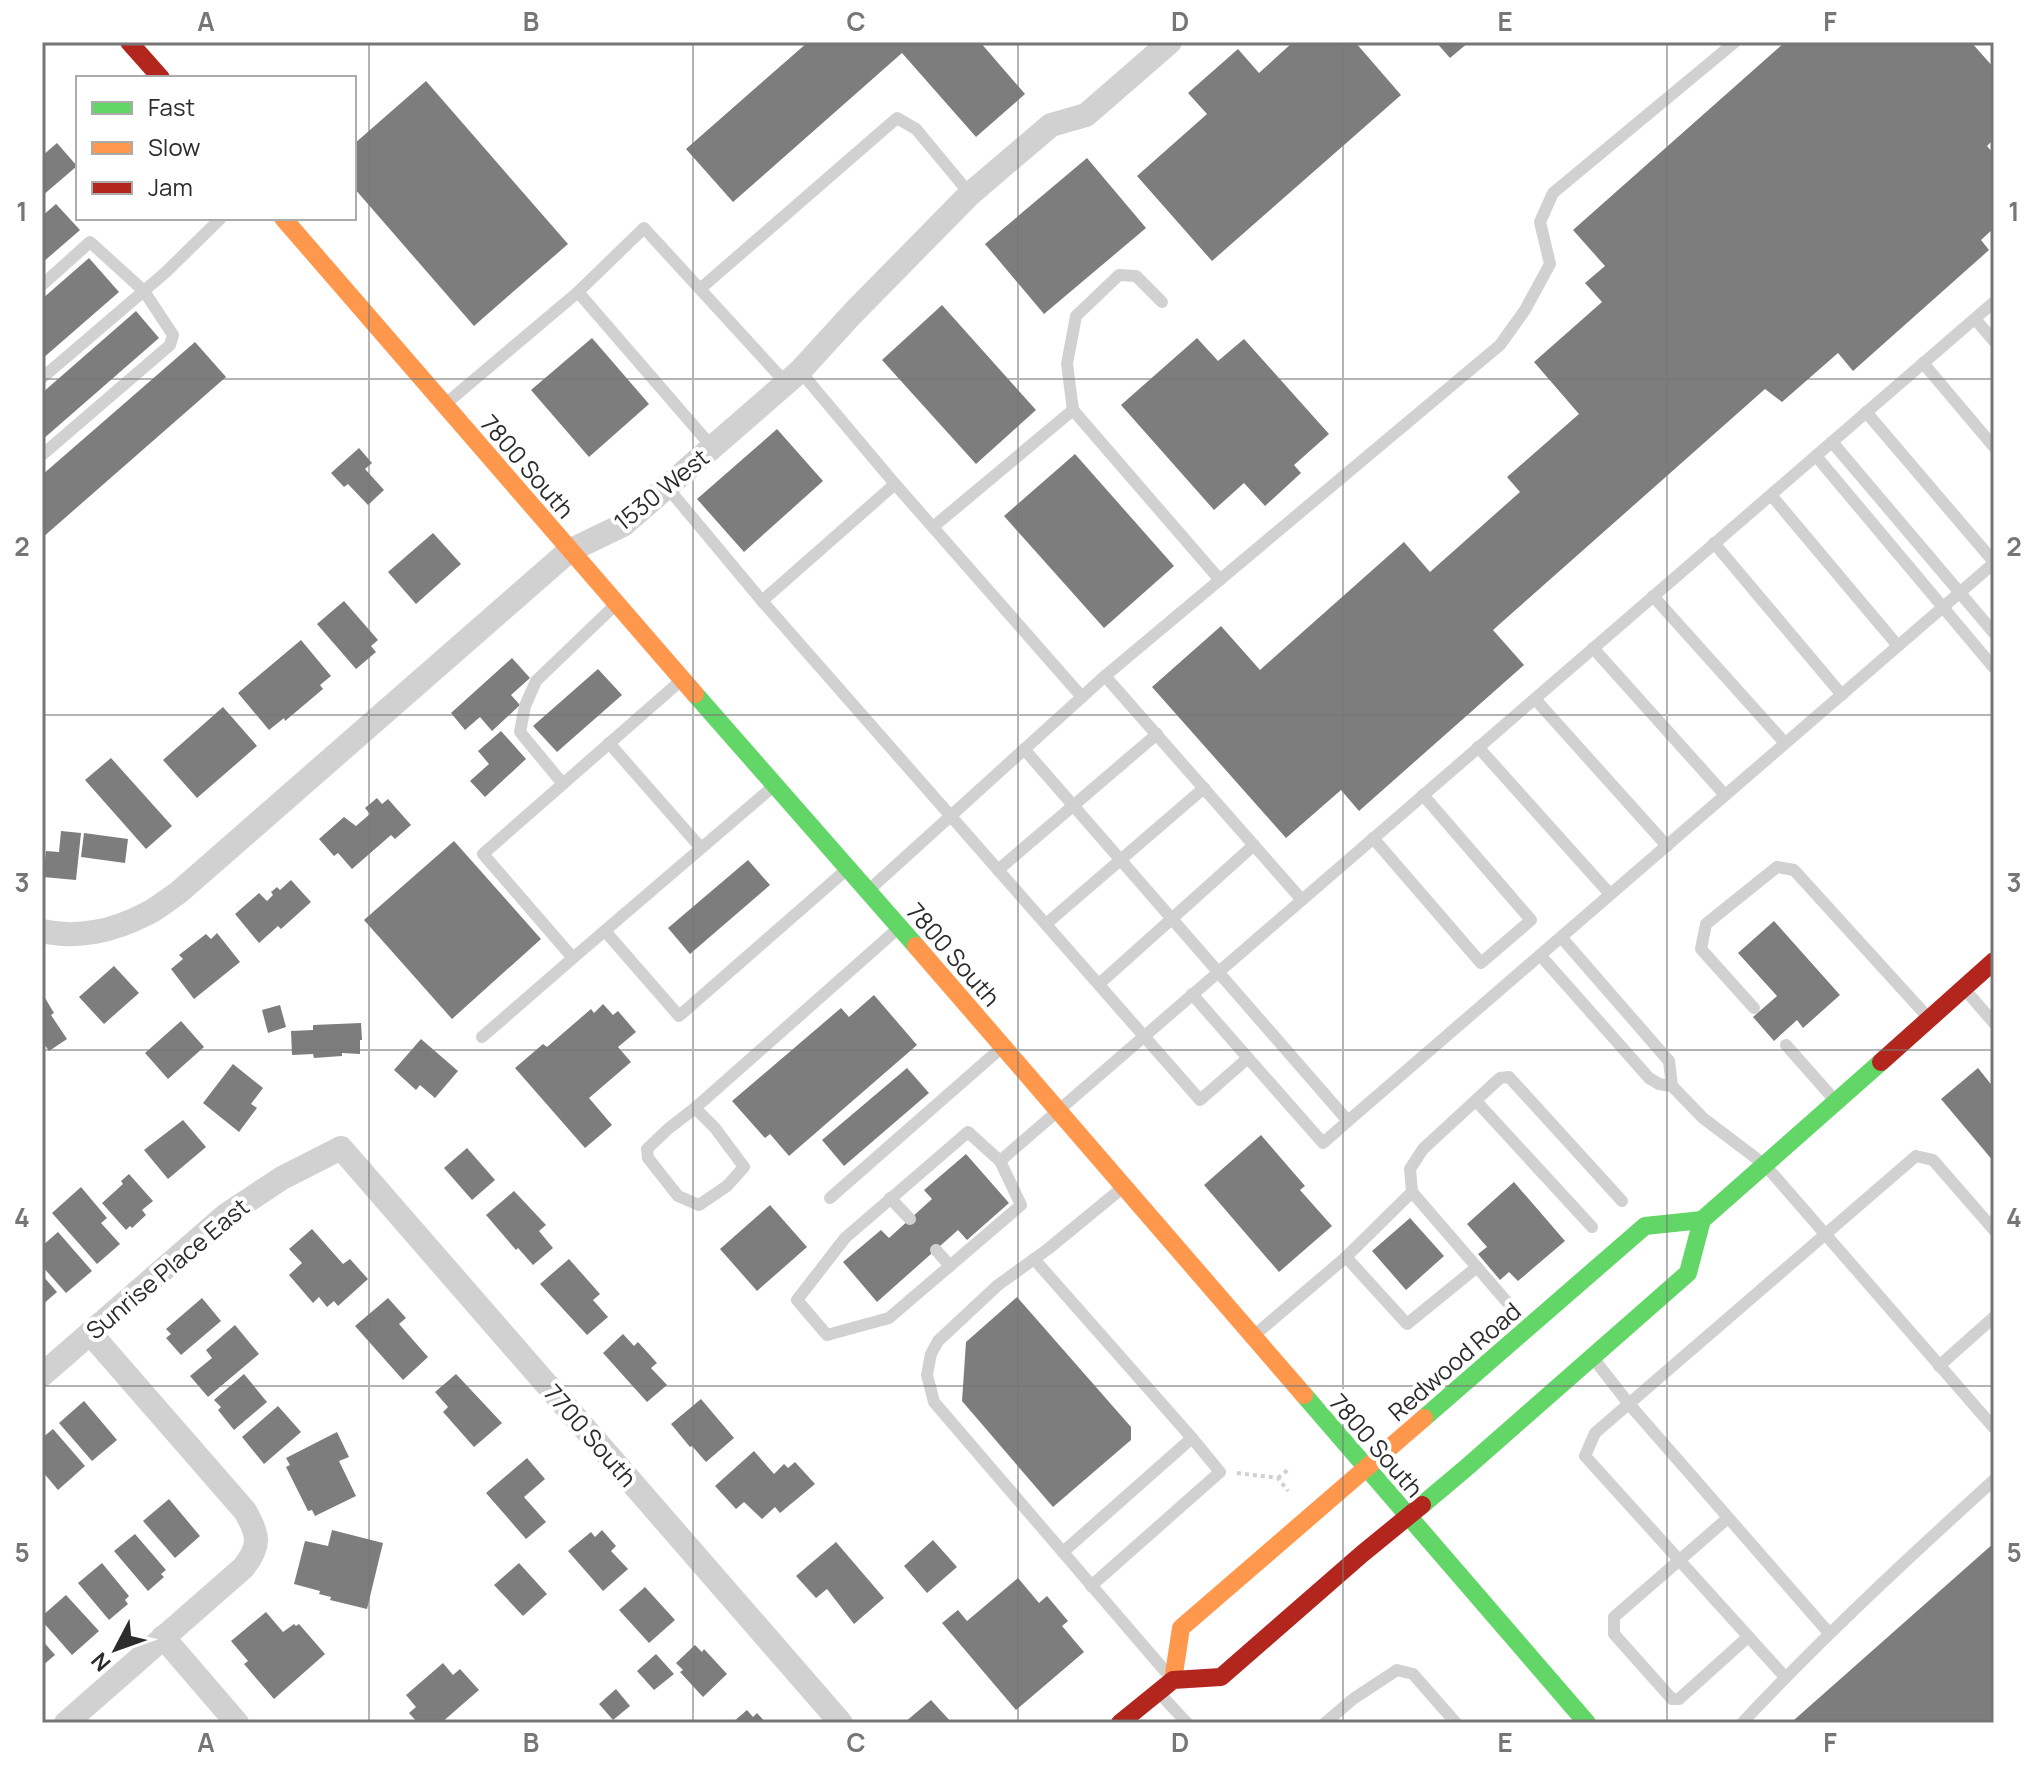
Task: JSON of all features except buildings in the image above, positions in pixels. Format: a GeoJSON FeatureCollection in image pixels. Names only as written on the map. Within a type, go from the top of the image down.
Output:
{"type":"FeatureCollection","features":[{"type":"Feature","properties":{"kind":"main road"},"geometry":{"type":"LineString","coordinates":[[129,42],[159,76]]}},
{"type":"Feature","properties":{"kind":"main road","name":"7800 South"},"geometry":{"type":"LineString","coordinates":[[285,220],[1587,1723]]}},
{"type":"Feature","properties":{"kind":"main road"},"geometry":{"type":"LineString","coordinates":[[1120,1723],[1166,1686],[1221,1677],[1592,1357],[1688,1273],[1702,1220],[1994,961]]}},
{"type":"Feature","properties":{"kind":"main road","name":"Redwood Road"},"geometry":{"type":"LineString","coordinates":[[1166,1686],[1181,1628],[1645,1226],[1702,1220]]}},
{"type":"Feature","properties":{"kind":"street","name":"1530 West"},"geometry":{"type":"LineString","coordinates":[[42,931],[61,935],[105,931],[147,914],[178,893],[569,551],[623,525],[793,377],[970,194],[1051,125],[1086,115],[1170,42]]}},
{"type":"Feature","properties":{"kind":"street","name":"Sunrise Place East"},"geometry":{"type":"LineString","coordinates":[[42,1375],[226,1215],[282,1178],[341,1148]]}},
{"type":"Feature","properties":{"kind":"street","name":"7700 South"},"geometry":{"type":"LineString","coordinates":[[341,1148],[841,1723]]}},
{"type":"Feature","properties":{"kind":"street"},"geometry":{"type":"LineString","coordinates":[[66,1723],[243,1568],[252,1557],[257,1542],[254,1526],[245,1511],[90,1333]]}},
{"type":"Feature","properties":{"kind":"street"},"geometry":{"type":"LineString","coordinates":[[163,1637],[237,1723]]}},
{"type":"Feature","properties":{"kind":"lane"},"geometry":{"type":"LineString","coordinates":[[868,891],[1105,676],[1500,345],[1525,310],[1550,264],[1540,222],[1553,193],[1735,42]]}},
{"type":"Feature","properties":{"kind":"lane"},"geometry":{"type":"LineString","coordinates":[[700,289],[897,118],[916,129],[970,194]]}},
{"type":"Feature","properties":{"kind":"lane"},"geometry":{"type":"LineString","coordinates":[[42,378],[144,291],[219,220]]}},
{"type":"Feature","properties":{"kind":"lane"},"geometry":{"type":"LineString","coordinates":[[444,405],[578,292],[644,228],[700,289],[793,377],[895,484],[1082,697]]}},
{"type":"Feature","properties":{"kind":"lane"},"geometry":{"type":"LineString","coordinates":[[42,285],[90,242],[144,291],[173,335],[170,345],[42,455]]}},
{"type":"Feature","properties":{"kind":"lane"},"geometry":{"type":"LineString","coordinates":[[1162,302],[1136,276],[1119,275],[1076,316],[1067,364],[1073,410],[1220,580]]}},
{"type":"Feature","properties":{"kind":"lane"},"geometry":{"type":"LineString","coordinates":[[578,292],[712,447]]}},
{"type":"Feature","properties":{"kind":"lane"},"geometry":{"type":"LineString","coordinates":[[1000,1161],[1994,302]]}},
{"type":"Feature","properties":{"kind":"lane"},"geometry":{"type":"LineString","coordinates":[[1975,319],[1994,341]]}},
{"type":"Feature","properties":{"kind":"lane"},"geometry":{"type":"LineString","coordinates":[[1923,363],[1994,447]]}},
{"type":"Feature","properties":{"kind":"lane"},"geometry":{"type":"LineString","coordinates":[[933,527],[1073,410]]}},
{"type":"Feature","properties":{"kind":"lane"},"geometry":{"type":"LineString","coordinates":[[1192,994],[1323,1143],[1842,695],[1994,562],[1866,412]]}},
{"type":"Feature","properties":{"kind":"lane"},"geometry":{"type":"LineString","coordinates":[[1832,442],[1994,633]]}},
{"type":"Feature","properties":{"kind":"lane"},"geometry":{"type":"LineString","coordinates":[[1816,456],[1994,668]]}},
{"type":"Feature","properties":{"kind":"lane"},"geometry":{"type":"LineString","coordinates":[[762,601],[895,484]]}},
{"type":"Feature","properties":{"kind":"lane"},"geometry":{"type":"LineString","coordinates":[[667,487],[762,601],[1200,1100],[1248,1058]]}},
{"type":"Feature","properties":{"kind":"lane"},"geometry":{"type":"LineString","coordinates":[[1771,495],[1898,646]]}},
{"type":"Feature","properties":{"kind":"lane"},"geometry":{"type":"LineString","coordinates":[[1714,543],[1842,695]]}},
{"type":"Feature","properties":{"kind":"lane"},"geometry":{"type":"LineString","coordinates":[[1653,596],[1785,743]]}},
{"type":"Feature","properties":{"kind":"lane"},"geometry":{"type":"LineString","coordinates":[[563,784],[520,732],[525,706],[536,681],[616,604]]}},
{"type":"Feature","properties":{"kind":"lane"},"geometry":{"type":"LineString","coordinates":[[1593,648],[1725,795]]}},
{"type":"Feature","properties":{"kind":"lane"},"geometry":{"type":"LineString","coordinates":[[1105,676],[1302,900]]}},
{"type":"Feature","properties":{"kind":"lane"},"geometry":{"type":"LineString","coordinates":[[573,958],[483,854],[683,679]]}},
{"type":"Feature","properties":{"kind":"lane"},"geometry":{"type":"LineString","coordinates":[[1535,699],[1667,846]]}},
{"type":"Feature","properties":{"kind":"lane"},"geometry":{"type":"LineString","coordinates":[[998,870],[1157,734]]}},
{"type":"Feature","properties":{"kind":"lane"},"geometry":{"type":"LineString","coordinates":[[609,743],[701,848]]}},
{"type":"Feature","properties":{"kind":"lane"},"geometry":{"type":"LineString","coordinates":[[1478,747],[1610,894]]}},
{"type":"Feature","properties":{"kind":"lane"},"geometry":{"type":"LineString","coordinates":[[1024,749],[1348,1121]]}},
{"type":"Feature","properties":{"kind":"lane"},"geometry":{"type":"LineString","coordinates":[[482,1037],[775,785]]}},
{"type":"Feature","properties":{"kind":"lane"},"geometry":{"type":"LineString","coordinates":[[1046,924],[1204,788]]}},
{"type":"Feature","properties":{"kind":"lane"},"geometry":{"type":"LineString","coordinates":[[1373,838],[1481,963],[1531,920],[1423,795]]}},
{"type":"Feature","properties":{"kind":"lane"},"geometry":{"type":"LineString","coordinates":[[1099,984],[1254,845]]}},
{"type":"Feature","properties":{"kind":"lane"},"geometry":{"type":"LineString","coordinates":[[1754,1008],[1701,949],[1706,924],[1777,867],[1794,870],[1929,1019]]}},
{"type":"Feature","properties":{"kind":"lane"},"geometry":{"type":"LineString","coordinates":[[605,931],[679,1016],[848,868]]}},
{"type":"Feature","properties":{"kind":"lane"},"geometry":{"type":"LineString","coordinates":[[695,1108],[715,1128],[744,1167],[727,1186],[699,1205],[678,1196],[648,1158],[647,1149],[899,927]]}},
{"type":"Feature","properties":{"kind":"lane"},"geometry":{"type":"LineString","coordinates":[[1561,937],[1669,1061],[1672,1086]]}},
{"type":"Feature","properties":{"kind":"lane"},"geometry":{"type":"LineString","coordinates":[[1540,955],[1649,1078],[1672,1086],[1703,1118],[1765,1165],[1994,1428]]}},
{"type":"Feature","properties":{"kind":"lane"},"geometry":{"type":"LineString","coordinates":[[1963,988],[1994,1023]]}},
{"type":"Feature","properties":{"kind":"lane"},"geometry":{"type":"LineString","coordinates":[[1786,1045],[1836,1102]]}},
{"type":"Feature","properties":{"kind":"lane"},"geometry":{"type":"LineString","coordinates":[[830,1198],[1002,1047]]}},
{"type":"Feature","properties":{"kind":"lane"},"geometry":{"type":"LineString","coordinates":[[1507,1302],[1412,1192],[1410,1169],[1423,1149],[1500,1078],[1509,1077],[1622,1201]]}},
{"type":"Feature","properties":{"kind":"lane"},"geometry":{"type":"LineString","coordinates":[[1477,1102],[1592,1227]]}},
{"type":"Feature","properties":{"kind":"lane"},"geometry":{"type":"LineString","coordinates":[[968,1132],[1000,1161],[1021,1205],[889,1318],[827,1335],[797,1300],[845,1238],[968,1132]]}},
{"type":"Feature","properties":{"kind":"lane"},"geometry":{"type":"LineString","coordinates":[[1785,1677],[1585,1456],[1595,1433],[1916,1156],[1933,1160],[1994,1230]]}},
{"type":"Feature","properties":{"kind":"lane"},"geometry":{"type":"LineString","coordinates":[[1123,1187],[998,1285],[938,1341],[931,1354],[927,1375],[934,1402],[1091,1586],[1166,1686],[1187,1723]]}},
{"type":"Feature","properties":{"kind":"lane"},"geometry":{"type":"LineString","coordinates":[[1252,1337],[1346,1257],[1412,1192]]}},
{"type":"Feature","properties":{"kind":"lane"},"geometry":{"type":"LineString","coordinates":[[890,1198],[910,1219]]}},
{"type":"Feature","properties":{"kind":"lane"},"geometry":{"type":"LineString","coordinates":[[936,1250],[950,1266]]}},
{"type":"Feature","properties":{"kind":"lane"},"geometry":{"type":"LineString","coordinates":[[1346,1257],[1407,1324],[1477,1267]]}},
{"type":"Feature","properties":{"kind":"lane"},"geometry":{"type":"LineString","coordinates":[[1034,1259],[1220,1472],[1091,1586]]}},
{"type":"Feature","properties":{"kind":"lane"},"geometry":{"type":"LineString","coordinates":[[1939,1366],[1994,1317]]}},
{"type":"Feature","properties":{"kind":"lane"},"geometry":{"type":"LineString","coordinates":[[1592,1357],[1629,1404],[1829,1633]]}},
{"type":"Feature","properties":{"kind":"lane"},"geometry":{"type":"LineString","coordinates":[[1063,1552],[1192,1438]]}},
{"type":"Feature","properties":{"kind":"lane"},"geometry":{"type":"LineString","coordinates":[[1742,1723],[1878,1585],[1994,1480]]}},
{"type":"Feature","properties":{"kind":"lane"},"geometry":{"type":"LineString","coordinates":[[1728,1518],[1614,1617],[1614,1634],[1672,1699],[1679,1699],[1748,1637]]}},
{"type":"Feature","properties":{"kind":"lane"},"geometry":{"type":"LineString","coordinates":[[1325,1723],[1353,1699],[1397,1670],[1413,1674],[1456,1723]]}},
{"type":"Feature","properties":{"kind":"path"},"geometry":{"type":"LineString","coordinates":[[1278,1478],[1289,1469]]}},
{"type":"Feature","properties":{"kind":"path"},"geometry":{"type":"LineString","coordinates":[[1232,1472],[1278,1478],[1288,1491]]}},
{"type":"Feature","properties":{"kind":"traffic: fast"},"geometry":{"type":"LineString","coordinates":[[695,694],[916,946]]}},
{"type":"Feature","properties":{"kind":"traffic: fast"},"geometry":{"type":"LineString","coordinates":[[1422,1505],[1688,1273],[1702,1220],[1881,1062]]}},
{"type":"Feature","properties":{"kind":"traffic: fast"},"geometry":{"type":"LineString","coordinates":[[1424,1418],[1645,1226],[1702,1220]]}},
{"type":"Feature","properties":{"kind":"traffic: fast"},"geometry":{"type":"LineString","coordinates":[[1304,1395],[1587,1723]]}},
{"type":"Feature","properties":{"kind":"traffic: slow"},"geometry":{"type":"LineString","coordinates":[[285,220],[695,694]]}},
{"type":"Feature","properties":{"kind":"traffic: slow"},"geometry":{"type":"LineString","coordinates":[[916,946],[1304,1395]]}},
{"type":"Feature","properties":{"kind":"traffic: slow"},"geometry":{"type":"LineString","coordinates":[[1173,1680],[1181,1628],[1424,1418]]}},
{"type":"Feature","properties":{"kind":"traffic: jam"},"geometry":{"type":"LineString","coordinates":[[129,42],[159,76]]}},
{"type":"Feature","properties":{"kind":"traffic: jam"},"geometry":{"type":"LineString","coordinates":[[1881,1062],[1994,961]]}},
{"type":"Feature","properties":{"kind":"traffic: jam"},"geometry":{"type":"LineString","coordinates":[[1120,1723],[1173,1680],[1221,1677],[1422,1505]]}}]}
